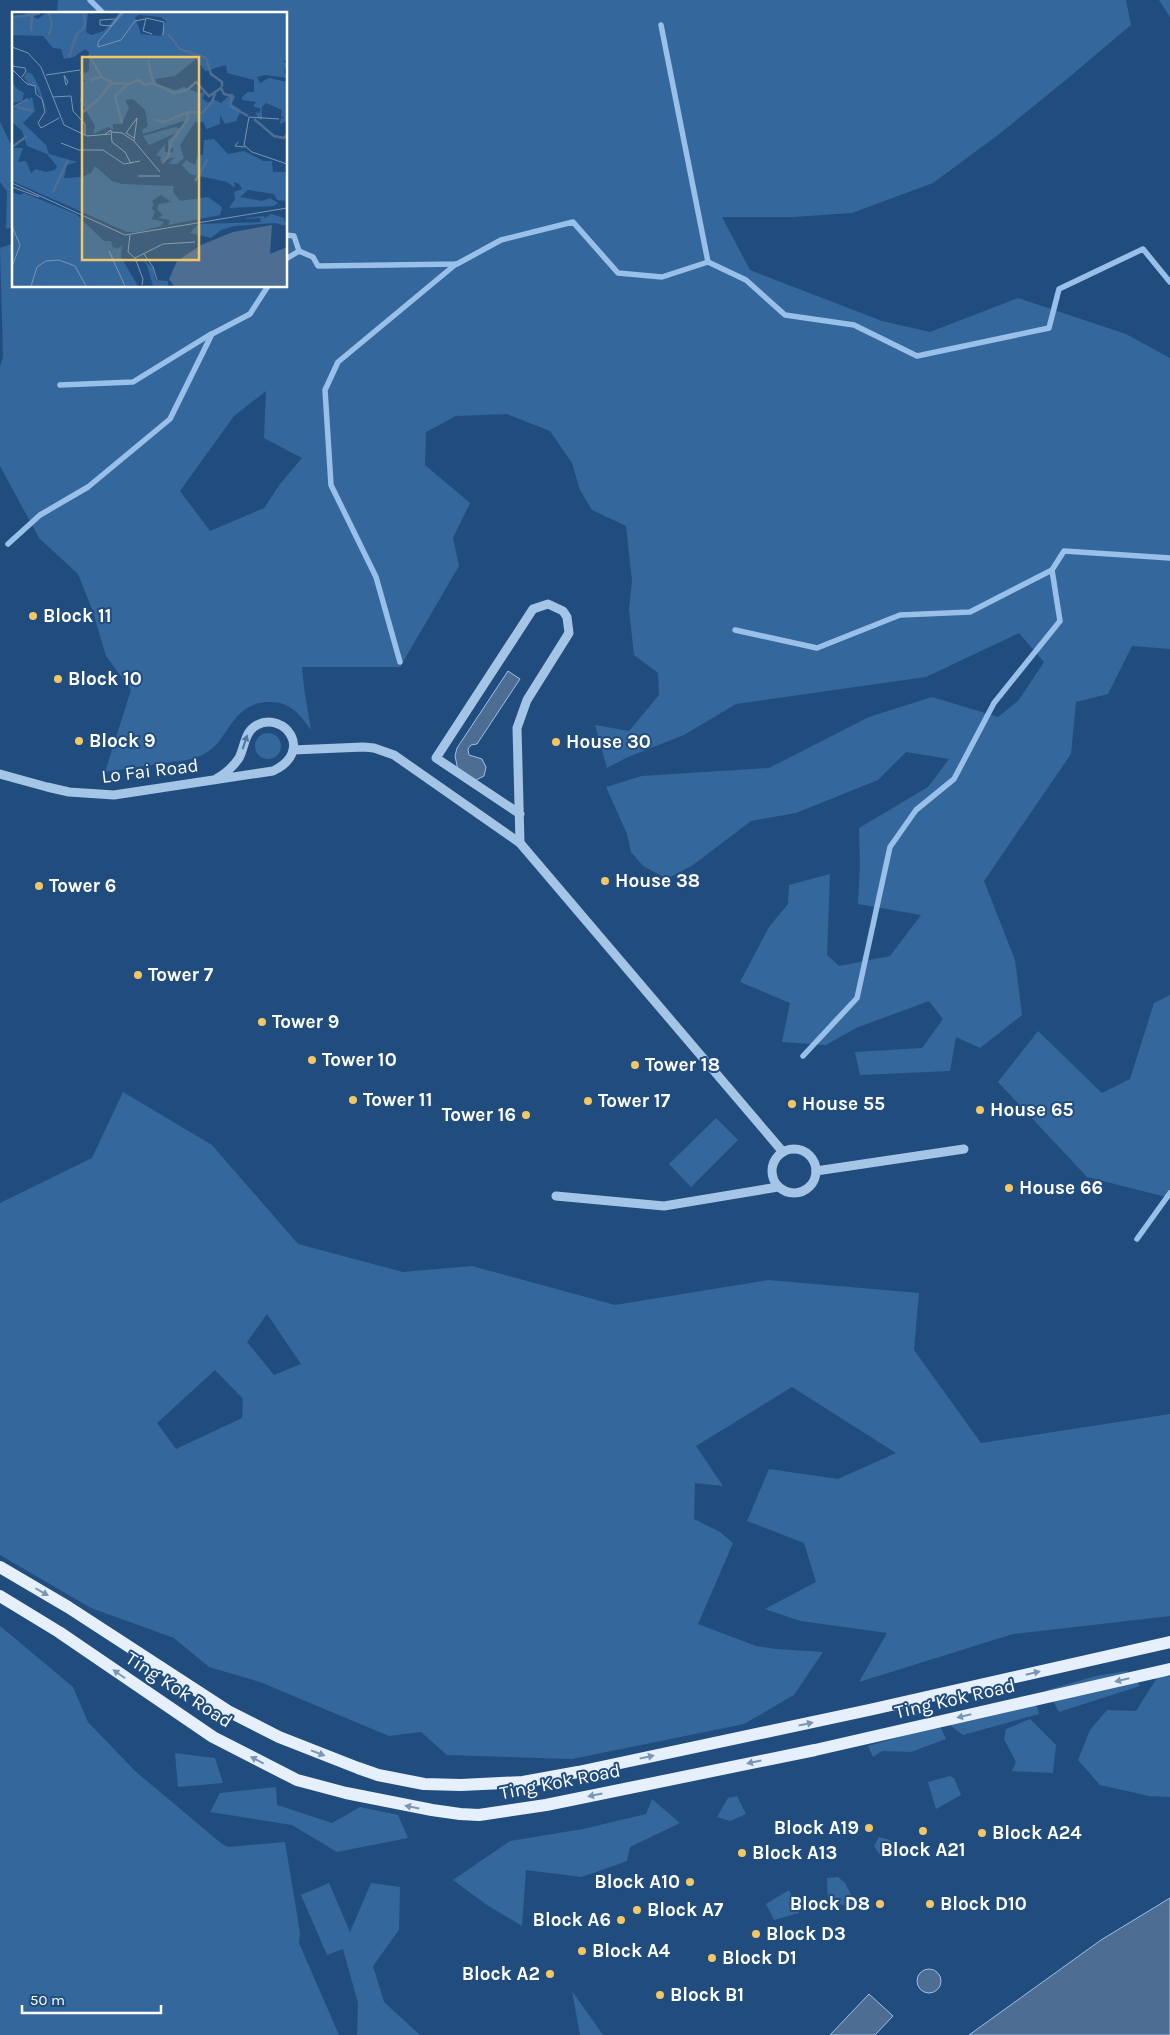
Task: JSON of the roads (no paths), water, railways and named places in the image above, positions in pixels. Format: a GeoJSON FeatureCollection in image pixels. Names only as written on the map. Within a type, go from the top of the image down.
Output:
{"type":"FeatureCollection","features":[{"type":"Feature","properties":{"kind":"main road","name":"Ting Kok Road"},"geometry":{"type":"LineString","coordinates":[[0,1568],[68,1607],[228,1711],[279,1737],[378,1775],[424,1784],[461,1785],[523,1782],[578,1772],[859,1712],[1170,1642]]}},
{"type":"Feature","properties":{"kind":"main road","name":"Ting Kok Road"},"geometry":{"type":"LineString","coordinates":[[0,1596],[59,1632],[213,1737],[297,1780],[346,1793],[460,1814],[479,1815],[512,1811],[815,1750],[1170,1669]]}},
{"type":"Feature","properties":{"kind":"street"},"geometry":{"type":"LineString","coordinates":[[520,814],[436,758],[533,609],[548,604],[563,611],[568,617],[570,633],[527,700],[517,728],[519,758],[520,814],[520,843]]}},
{"type":"Feature","properties":{"kind":"street","name":"Lo Fai Road"},"geometry":{"type":"LineString","coordinates":[[0,774],[46,788],[69,792],[114,795],[273,771],[289,762],[294,750],[291,736],[287,730],[274,722],[259,724],[248,734],[242,750],[232,767],[216,779]]}},
{"type":"Feature","properties":{"kind":"street"},"geometry":{"type":"LineString","coordinates":[[294,750],[363,747],[374,748],[394,755],[520,843],[783,1152]]}},
{"type":"Feature","properties":{"kind":"street"},"geometry":{"type":"LineString","coordinates":[[816,1171],[964,1149]]}},
{"type":"Feature","properties":{"kind":"street"},"geometry":{"type":"LineString","coordinates":[[556,1196],[664,1206],[778,1187],[791,1193],[806,1190],[815,1178],[816,1171],[811,1157],[805,1152],[798,1150],[783,1152],[774,1162],[772,1168],[772,1175],[778,1187]]}},
{"type":"Feature","properties":{"kind":"waterway"},"geometry":{"type":"LineString","coordinates":[[90,0],[102,12]]}},
{"type":"Feature","properties":{"kind":"waterway"},"geometry":{"type":"LineString","coordinates":[[661,25],[708,262]]}},
{"type":"Feature","properties":{"kind":"waterway"},"geometry":{"type":"LineString","coordinates":[[288,258],[299,251],[313,257],[318,266],[457,264],[501,240],[573,222],[618,273],[662,277],[708,262],[746,280],[785,315],[854,325],[917,356],[1049,328],[1059,289],[1143,249],[1170,282]]}},
{"type":"Feature","properties":{"kind":"waterway"},"geometry":{"type":"LineString","coordinates":[[288,235],[294,236],[299,251]]}},
{"type":"Feature","properties":{"kind":"waterway"},"geometry":{"type":"LineString","coordinates":[[400,662],[376,577],[331,485],[325,390],[338,362],[456,264]]}},
{"type":"Feature","properties":{"kind":"waterway"},"geometry":{"type":"LineString","coordinates":[[8,544],[40,515],[88,487],[170,419],[212,334],[250,314],[267,288]]}},
{"type":"Feature","properties":{"kind":"waterway"},"geometry":{"type":"LineString","coordinates":[[60,385],[133,382],[211,334]]}},
{"type":"Feature","properties":{"kind":"waterway"},"geometry":{"type":"LineString","coordinates":[[735,630],[817,648],[900,615],[970,612],[1052,570],[1064,551],[1170,558]]}},
{"type":"Feature","properties":{"kind":"waterway"},"geometry":{"type":"LineString","coordinates":[[803,1056],[857,998],[890,847],[916,810],[954,779],[994,703],[1060,621],[1052,570]]}},
{"type":"Feature","properties":{"kind":"waterway"},"geometry":{"type":"LineString","coordinates":[[1137,1239],[1170,1193]]}},
{"type":"Feature","properties":{"kind":"place","name":"Block 11"},"geometry":{"type":"Point","coordinates":[33,616]}},
{"type":"Feature","properties":{"kind":"place","name":"Block 10"},"geometry":{"type":"Point","coordinates":[58,679]}},
{"type":"Feature","properties":{"kind":"place","name":"Block 9"},"geometry":{"type":"Point","coordinates":[79,741]}},
{"type":"Feature","properties":{"kind":"place","name":"House 30"},"geometry":{"type":"Point","coordinates":[556,742]}},
{"type":"Feature","properties":{"kind":"place","name":"House 38"},"geometry":{"type":"Point","coordinates":[605,881]}},
{"type":"Feature","properties":{"kind":"place","name":"Tower 6"},"geometry":{"type":"Point","coordinates":[39,886]}},
{"type":"Feature","properties":{"kind":"place","name":"Tower 7"},"geometry":{"type":"Point","coordinates":[138,975]}},
{"type":"Feature","properties":{"kind":"place","name":"Tower 9"},"geometry":{"type":"Point","coordinates":[262,1022]}},
{"type":"Feature","properties":{"kind":"place","name":"Tower 10"},"geometry":{"type":"Point","coordinates":[312,1060]}},
{"type":"Feature","properties":{"kind":"place","name":"Tower 18"},"geometry":{"type":"Point","coordinates":[635,1065]}},
{"type":"Feature","properties":{"kind":"place","name":"Tower 11"},"geometry":{"type":"Point","coordinates":[353,1100]}},
{"type":"Feature","properties":{"kind":"place","name":"Tower 17"},"geometry":{"type":"Point","coordinates":[588,1101]}},
{"type":"Feature","properties":{"kind":"place","name":"House 55"},"geometry":{"type":"Point","coordinates":[792,1104]}},
{"type":"Feature","properties":{"kind":"place","name":"House 65"},"geometry":{"type":"Point","coordinates":[980,1110]}},
{"type":"Feature","properties":{"kind":"place","name":"Tower 16"},"geometry":{"type":"Point","coordinates":[526,1115]}},
{"type":"Feature","properties":{"kind":"place","name":"House 66"},"geometry":{"type":"Point","coordinates":[1009,1188]}},
{"type":"Feature","properties":{"kind":"place","name":"Block A19"},"geometry":{"type":"Point","coordinates":[869,1828]}},
{"type":"Feature","properties":{"kind":"place","name":"Block A21"},"geometry":{"type":"Point","coordinates":[923,1831]}},
{"type":"Feature","properties":{"kind":"place","name":"Block A24"},"geometry":{"type":"Point","coordinates":[982,1833]}},
{"type":"Feature","properties":{"kind":"place","name":"Block A13"},"geometry":{"type":"Point","coordinates":[742,1853]}},
{"type":"Feature","properties":{"kind":"place","name":"Block A10"},"geometry":{"type":"Point","coordinates":[690,1882]}},
{"type":"Feature","properties":{"kind":"place","name":"Block D8"},"geometry":{"type":"Point","coordinates":[880,1904]}},
{"type":"Feature","properties":{"kind":"place","name":"Block D10"},"geometry":{"type":"Point","coordinates":[930,1904]}},
{"type":"Feature","properties":{"kind":"place","name":"Block A7"},"geometry":{"type":"Point","coordinates":[637,1910]}},
{"type":"Feature","properties":{"kind":"place","name":"Block A6"},"geometry":{"type":"Point","coordinates":[621,1920]}},
{"type":"Feature","properties":{"kind":"place","name":"Block D3"},"geometry":{"type":"Point","coordinates":[756,1934]}},
{"type":"Feature","properties":{"kind":"place","name":"Block A4"},"geometry":{"type":"Point","coordinates":[582,1951]}},
{"type":"Feature","properties":{"kind":"place","name":"Block D1"},"geometry":{"type":"Point","coordinates":[712,1958]}},
{"type":"Feature","properties":{"kind":"place","name":"Block A2"},"geometry":{"type":"Point","coordinates":[550,1974]}},
{"type":"Feature","properties":{"kind":"place","name":"Block B1"},"geometry":{"type":"Point","coordinates":[660,1995]}}]}
